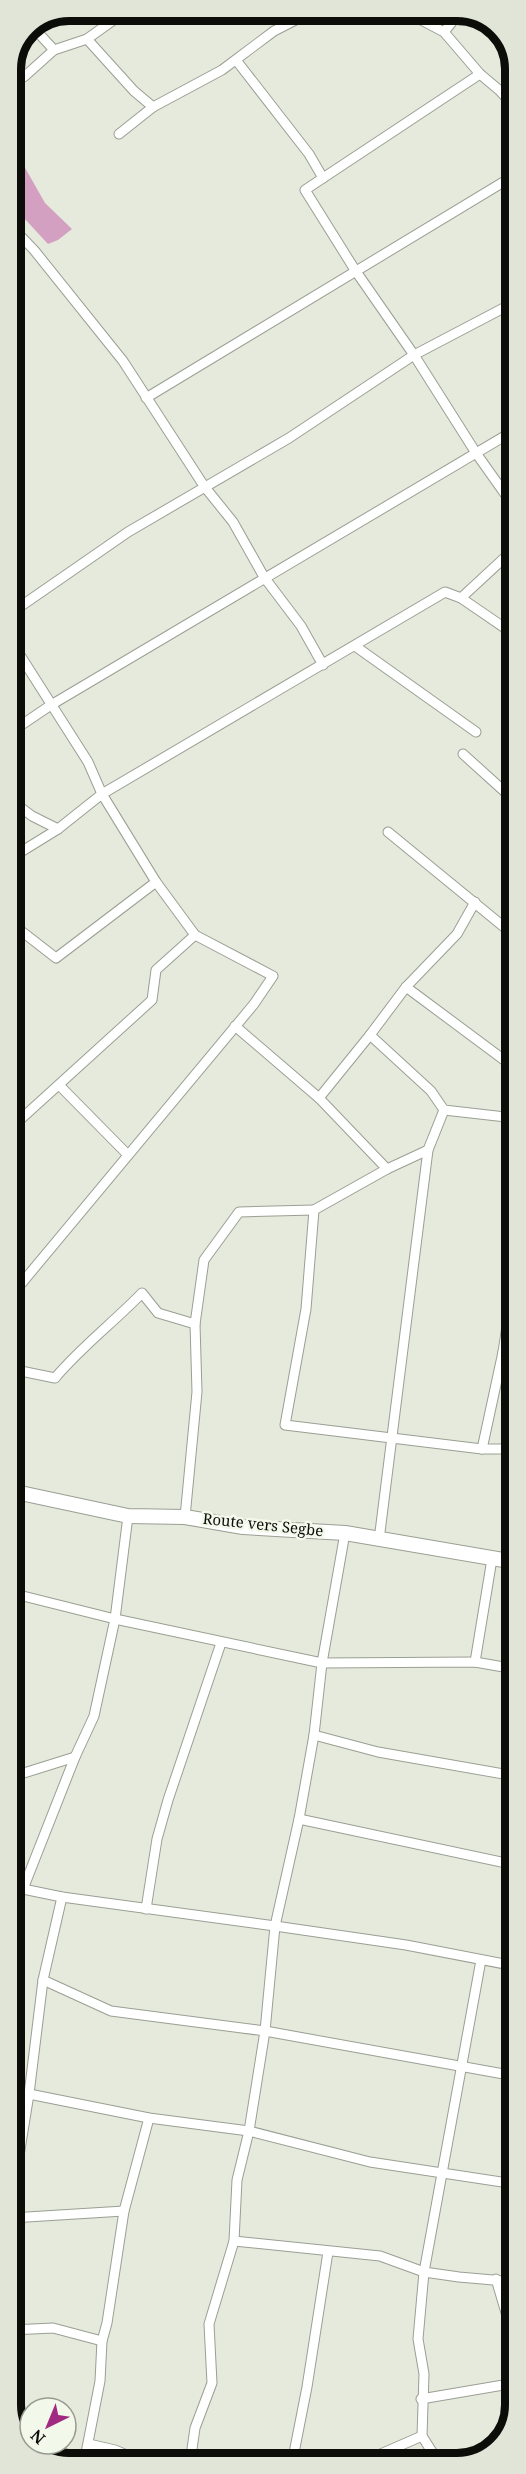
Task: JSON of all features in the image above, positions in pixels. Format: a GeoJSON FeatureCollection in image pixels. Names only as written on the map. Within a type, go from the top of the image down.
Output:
{"type":"FeatureCollection","features":[{"type":"Feature","properties":{"kind":"main road","name":"Route vers Segbe"},"geometry":{"type":"LineString","coordinates":[[21,1493],[128,1516],[184,1517],[243,1527],[345,1533],[505,1561]]}},
{"type":"Feature","properties":{"kind":"street"},"geometry":{"type":"LineString","coordinates":[[21,78],[54,50],[87,39],[111,21]]}},
{"type":"Feature","properties":{"kind":"street"},"geometry":{"type":"LineString","coordinates":[[119,134],[153,107],[222,70],[274,31],[294,21]]}},
{"type":"Feature","properties":{"kind":"street"},"geometry":{"type":"LineString","coordinates":[[423,21],[444,32],[480,74],[505,96]]}},
{"type":"Feature","properties":{"kind":"street"},"geometry":{"type":"LineString","coordinates":[[444,32],[453,21]]}},
{"type":"Feature","properties":{"kind":"street"},"geometry":{"type":"LineString","coordinates":[[38,33],[54,50]]}},
{"type":"Feature","properties":{"kind":"street"},"geometry":{"type":"LineString","coordinates":[[87,39],[134,91],[153,107]]}},
{"type":"Feature","properties":{"kind":"street"},"geometry":{"type":"LineString","coordinates":[[236,60],[309,154],[323,178]]}},
{"type":"Feature","properties":{"kind":"street"},"geometry":{"type":"LineString","coordinates":[[480,74],[305,190],[355,270],[505,494]]}},
{"type":"Feature","properties":{"kind":"street"},"geometry":{"type":"LineString","coordinates":[[146,398],[505,181]]}},
{"type":"Feature","properties":{"kind":"street"},"geometry":{"type":"LineString","coordinates":[[21,237],[123,361],[204,486],[233,522],[264,577],[301,626],[323,665]]}},
{"type":"Feature","properties":{"kind":"street"},"geometry":{"type":"LineString","coordinates":[[21,606],[128,532],[289,438],[414,355],[505,307]]}},
{"type":"Feature","properties":{"kind":"street"},"geometry":{"type":"LineString","coordinates":[[21,725],[264,577],[505,436]]}},
{"type":"Feature","properties":{"kind":"street"},"geometry":{"type":"LineString","coordinates":[[461,598],[505,557]]}},
{"type":"Feature","properties":{"kind":"street"},"geometry":{"type":"LineString","coordinates":[[21,852],[58,829],[102,794],[445,592],[461,598],[505,628]]}},
{"type":"Feature","properties":{"kind":"street"},"geometry":{"type":"LineString","coordinates":[[355,646],[476,732]]}},
{"type":"Feature","properties":{"kind":"street"},"geometry":{"type":"LineString","coordinates":[[21,657],[88,762],[102,794],[156,882],[195,935],[273,976],[235,1026],[21,1284]]}},
{"type":"Feature","properties":{"kind":"street"},"geometry":{"type":"LineString","coordinates":[[463,754],[505,792]]}},
{"type":"Feature","properties":{"kind":"street"},"geometry":{"type":"LineString","coordinates":[[21,808],[58,829]]}},
{"type":"Feature","properties":{"kind":"street"},"geometry":{"type":"LineString","coordinates":[[388,832],[505,928]]}},
{"type":"Feature","properties":{"kind":"street"},"geometry":{"type":"LineString","coordinates":[[21,930],[56,958],[156,882]]}},
{"type":"Feature","properties":{"kind":"street"},"geometry":{"type":"LineString","coordinates":[[319,1098],[406,987],[457,934],[475,903]]}},
{"type":"Feature","properties":{"kind":"street"},"geometry":{"type":"LineString","coordinates":[[21,1112],[59,1084],[152,1000],[156,970],[195,935]]}},
{"type":"Feature","properties":{"kind":"street"},"geometry":{"type":"LineString","coordinates":[[406,987],[505,1061]]}},
{"type":"Feature","properties":{"kind":"street"},"geometry":{"type":"LineString","coordinates":[[235,1026],[319,1098],[387,1169]]}},
{"type":"Feature","properties":{"kind":"street"},"geometry":{"type":"LineString","coordinates":[[370,1035],[431,1090],[444,1110]]}},
{"type":"Feature","properties":{"kind":"street"},"geometry":{"type":"LineString","coordinates":[[59,1084],[128,1155]]}},
{"type":"Feature","properties":{"kind":"street"},"geometry":{"type":"LineString","coordinates":[[444,1110],[505,1117]]}},
{"type":"Feature","properties":{"kind":"street"},"geometry":{"type":"LineString","coordinates":[[379,1540],[428,1150],[444,1110]]}},
{"type":"Feature","properties":{"kind":"street"},"geometry":{"type":"LineString","coordinates":[[184,1517],[197,1392],[195,1324],[204,1260],[239,1212],[314,1210],[387,1169],[428,1150]]}},
{"type":"Feature","properties":{"kind":"street"},"geometry":{"type":"LineString","coordinates":[[314,1210],[306,1309],[285,1425],[390,1439],[483,1449],[505,1449]]}},
{"type":"Feature","properties":{"kind":"street"},"geometry":{"type":"LineString","coordinates":[[21,1371],[55,1378],[73,1357],[119,1317],[142,1293],[158,1313],[195,1324]]}},
{"type":"Feature","properties":{"kind":"street"},"geometry":{"type":"LineString","coordinates":[[483,1449],[505,1339]]}},
{"type":"Feature","properties":{"kind":"street"},"geometry":{"type":"LineString","coordinates":[[128,1516],[115,1619],[94,1716],[75,1757],[23,1889],[62,1897],[406,1945],[505,1964]]}},
{"type":"Feature","properties":{"kind":"street"},"geometry":{"type":"LineString","coordinates":[[191,2453],[195,2428],[212,2383],[209,2324],[234,2241],[237,2180],[249,2131],[265,2031],[275,1926],[300,1819],[314,1735],[322,1663],[345,1533]]}},
{"type":"Feature","properties":{"kind":"street"},"geometry":{"type":"LineString","coordinates":[[475,1662],[492,1559]]}},
{"type":"Feature","properties":{"kind":"street"},"geometry":{"type":"LineString","coordinates":[[21,1596],[115,1619],[322,1663],[475,1662],[505,1667]]}},
{"type":"Feature","properties":{"kind":"street"},"geometry":{"type":"LineString","coordinates":[[146,1909],[157,1839],[220,1642]]}},
{"type":"Feature","properties":{"kind":"street"},"geometry":{"type":"LineString","coordinates":[[314,1735],[378,1752],[505,1774]]}},
{"type":"Feature","properties":{"kind":"street"},"geometry":{"type":"LineString","coordinates":[[21,1774],[75,1757]]}},
{"type":"Feature","properties":{"kind":"street"},"geometry":{"type":"LineString","coordinates":[[300,1819],[505,1863]]}},
{"type":"Feature","properties":{"kind":"street"},"geometry":{"type":"LineString","coordinates":[[21,2143],[43,1980],[62,1897]]}},
{"type":"Feature","properties":{"kind":"street"},"geometry":{"type":"LineString","coordinates":[[433,2453],[422,2436],[424,2374],[418,2339],[424,2272],[481,1960]]}},
{"type":"Feature","properties":{"kind":"street"},"geometry":{"type":"LineString","coordinates":[[43,1980],[111,2011],[265,2031],[505,2074]]}},
{"type":"Feature","properties":{"kind":"street"},"geometry":{"type":"LineString","coordinates":[[21,2094],[149,2118],[249,2131],[370,2162],[505,2183]]}},
{"type":"Feature","properties":{"kind":"street"},"geometry":{"type":"LineString","coordinates":[[87,2453],[100,2381],[102,2341],[107,2323],[124,2211],[149,2118]]}},
{"type":"Feature","properties":{"kind":"street"},"geometry":{"type":"LineString","coordinates":[[21,2217],[124,2211]]}},
{"type":"Feature","properties":{"kind":"street"},"geometry":{"type":"LineString","coordinates":[[234,2241],[380,2256],[424,2272],[505,2280]]}},
{"type":"Feature","properties":{"kind":"street"},"geometry":{"type":"LineString","coordinates":[[294,2453],[307,2387],[328,2252]]}},
{"type":"Feature","properties":{"kind":"street"},"geometry":{"type":"LineString","coordinates":[[496,2279],[505,2308]]}},
{"type":"Feature","properties":{"kind":"street"},"geometry":{"type":"LineString","coordinates":[[21,2330],[53,2328],[102,2341]]}},
{"type":"Feature","properties":{"kind":"street"},"geometry":{"type":"LineString","coordinates":[[422,2399],[505,2385]]}},
{"type":"Feature","properties":{"kind":"street"},"geometry":{"type":"LineString","coordinates":[[383,2453],[422,2436]]}},
{"type":"Feature","properties":{"kind":"street"},"geometry":{"type":"LineString","coordinates":[[89,2444],[122,2453]]}},
{"type":"Feature","properties":{"kind":"shaded area"},"geometry":{"type":"Polygon","coordinates":[[[21,161],[45,203],[72,229],[58,240],[48,244],[21,215],[21,161]]]}}]}
